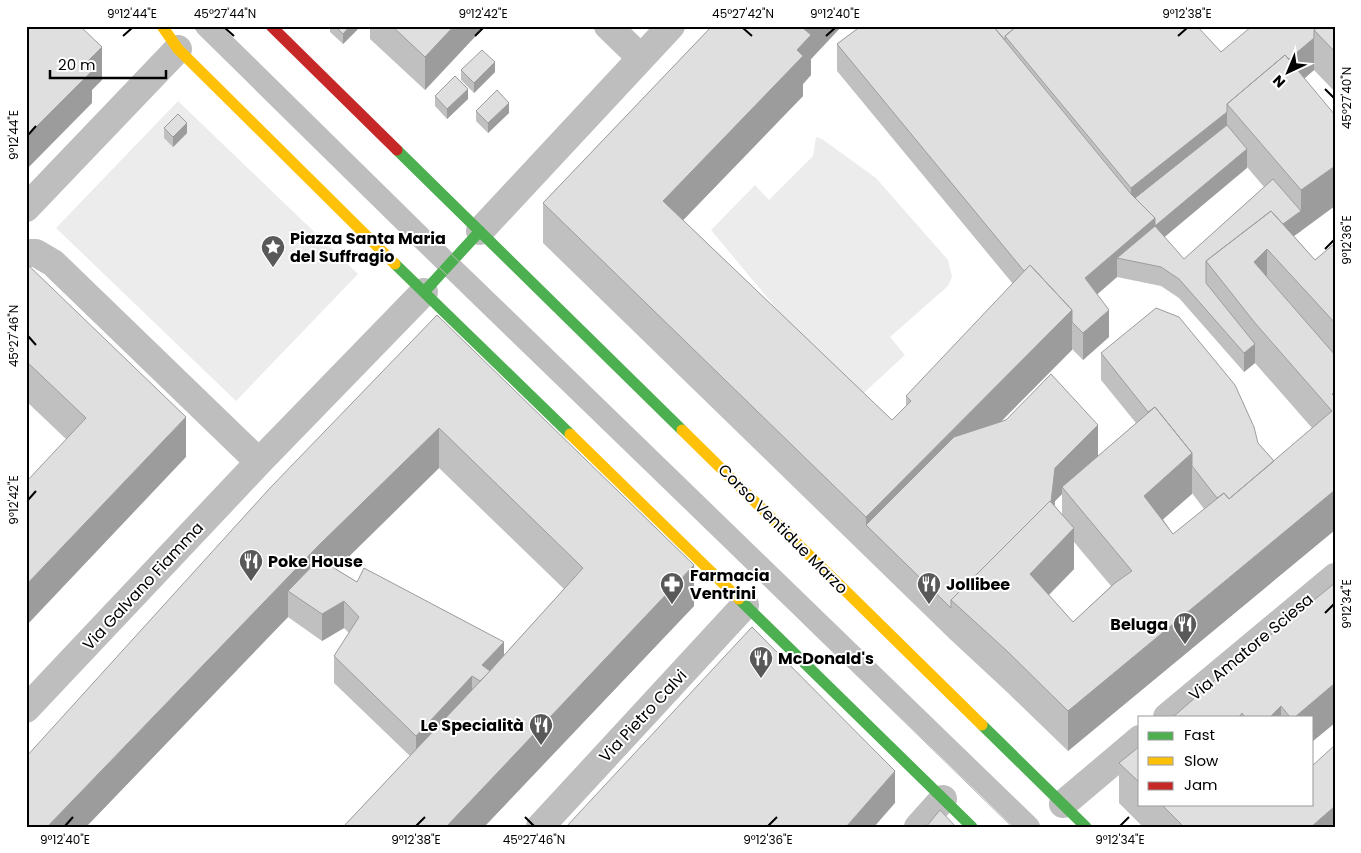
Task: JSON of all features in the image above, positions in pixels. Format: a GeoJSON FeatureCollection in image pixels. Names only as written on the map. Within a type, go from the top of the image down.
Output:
{"type":"FeatureCollection","features":[{"type":"Feature","properties":{"kind":"main road"},"geometry":{"type":"LineString","coordinates":[[162,26],[178,49],[972,827]]}},
{"type":"Feature","properties":{"kind":"main road"},"geometry":{"type":"LineString","coordinates":[[271,26],[480,231],[424,292]]}},
{"type":"Feature","properties":{"kind":"main road","name":"Corso Ventidue Marzo"},"geometry":{"type":"LineString","coordinates":[[480,231],[1086,827]]}},
{"type":"Feature","properties":{"kind":"street"},"geometry":{"type":"LineString","coordinates":[[608,26],[641,58]]}},
{"type":"Feature","properties":{"kind":"street"},"geometry":{"type":"LineString","coordinates":[[480,231],[671,26]]}},
{"type":"Feature","properties":{"kind":"street"},"geometry":{"type":"LineString","coordinates":[[26,208],[178,49]]}},
{"type":"Feature","properties":{"kind":"street"},"geometry":{"type":"LineString","coordinates":[[26,253],[36,253],[53,263],[260,462],[424,292]]}},
{"type":"Feature","properties":{"kind":"street","name":"Via Galvano Fiamma"},"geometry":{"type":"LineString","coordinates":[[26,709],[260,462]]}},
{"type":"Feature","properties":{"kind":"street","name":"Via Amatore Sciesa"},"geometry":{"type":"LineString","coordinates":[[1168,716],[1335,577]]}},
{"type":"Feature","properties":{"kind":"street","name":"Via Pietro Calvi"},"geometry":{"type":"LineString","coordinates":[[540,827],[745,605]]}},
{"type":"Feature","properties":{"kind":"street"},"geometry":{"type":"LineString","coordinates":[[1063,804],[1138,742]]}},
{"type":"Feature","properties":{"kind":"street"},"geometry":{"type":"LineString","coordinates":[[918,827],[943,798]]}},
{"type":"Feature","properties":{"kind":"lane"},"geometry":{"type":"LineString","coordinates":[[210,30],[448,265],[1029,827]]}},
{"type":"Feature","properties":{"kind":"shaded area"},"geometry":{"type":"Polygon","coordinates":[[[178,101],[358,274],[236,401],[56,228],[178,101]]]}},
{"type":"Feature","properties":{"kind":"shaded area"},"geometry":{"type":"Polygon","coordinates":[[[816,137],[822,139],[876,178],[948,260],[952,277],[948,286],[890,337],[905,355],[854,402],[711,230],[755,185],[769,200],[813,156],[816,137]]]}},
{"type":"Feature","properties":{"kind":"building"},"geometry":{"type":"Polygon","coordinates":[[[26,26],[80,26],[102,47],[85,64],[92,71],[26,137],[26,26]]]}},
{"type":"Feature","properties":{"kind":"building"},"geometry":{"type":"Polygon","coordinates":[[[335,26],[350,26],[343,34],[335,26]]]}},
{"type":"Feature","properties":{"kind":"building"},"geometry":{"type":"Polygon","coordinates":[[[392,26],[454,26],[425,57],[392,26]]]}},
{"type":"Feature","properties":{"kind":"building"},"geometry":{"type":"Polygon","coordinates":[[[712,26],[805,26],[803,28],[811,35],[797,50],[803,56],[663,201],[892,420],[911,401],[906,396],[1030,265],[1072,310],[866,517],[543,203],[712,26]]]}},
{"type":"Feature","properties":{"kind":"building"},"geometry":{"type":"Polygon","coordinates":[[[861,26],[993,26],[1131,194],[1155,218],[1085,278],[1109,310],[1083,333],[1072,322],[1072,310],[1030,265],[1024,271],[837,44],[861,26]]]}},
{"type":"Feature","properties":{"kind":"building"},"geometry":{"type":"Polygon","coordinates":[[[993,26],[1017,26],[1005,36],[1005,40],[993,26]]]}},
{"type":"Feature","properties":{"kind":"building"},"geometry":{"type":"Polygon","coordinates":[[[1017,26],[1197,26],[1221,52],[1252,26],[1319,26],[1314,30],[1314,38],[1289,59],[1285,55],[1227,104],[1227,112],[1131,188],[1005,36],[1017,26]]]}},
{"type":"Feature","properties":{"kind":"building"},"geometry":{"type":"Polygon","coordinates":[[[1319,26],[1335,26],[1335,52],[1314,30],[1319,26]]]}},
{"type":"Feature","properties":{"kind":"building"},"geometry":{"type":"Polygon","coordinates":[[[482,50],[495,62],[474,83],[461,70],[482,50]]]}},
{"type":"Feature","properties":{"kind":"building"},"geometry":{"type":"Polygon","coordinates":[[[1285,55],[1335,115],[1335,166],[1301,190],[1227,104],[1285,55]]]}},
{"type":"Feature","properties":{"kind":"building"},"geometry":{"type":"Polygon","coordinates":[[[455,76],[468,89],[447,109],[435,96],[455,76]]]}},
{"type":"Feature","properties":{"kind":"building"},"geometry":{"type":"Polygon","coordinates":[[[497,90],[509,103],[488,123],[476,111],[497,90]]]}},
{"type":"Feature","properties":{"kind":"building"},"geometry":{"type":"Polygon","coordinates":[[[178,114],[187,123],[173,137],[164,128],[178,114]]]}},
{"type":"Feature","properties":{"kind":"building"},"geometry":{"type":"Polygon","coordinates":[[[1227,125],[1247,149],[1155,226],[1155,218],[1135,198],[1227,125]]]}},
{"type":"Feature","properties":{"kind":"building"},"geometry":{"type":"Polygon","coordinates":[[[1273,179],[1301,211],[1283,224],[1271,211],[1206,261],[1206,283],[1255,344],[1244,353],[1179,279],[1161,267],[1117,258],[1155,226],[1184,259],[1273,179]]]}},
{"type":"Feature","properties":{"kind":"building"},"geometry":{"type":"Polygon","coordinates":[[[1271,211],[1315,260],[1335,243],[1335,323],[1267,249],[1254,262],[1335,355],[1335,392],[1332,394],[1335,397],[1335,490],[1068,711],[1007,651],[951,600],[1050,501],[1074,528],[1030,574],[1073,622],[1115,583],[1132,571],[1062,487],[1155,407],[1192,453],[1144,496],[1173,534],[1224,493],[1229,499],[1332,411],[1255,323],[1206,261],[1271,211]]]}},
{"type":"Feature","properties":{"kind":"building"},"geometry":{"type":"Polygon","coordinates":[[[26,263],[186,417],[26,585],[26,482],[86,418],[26,361],[26,263]]]}},
{"type":"Feature","properties":{"kind":"building"},"geometry":{"type":"Polygon","coordinates":[[[1156,308],[1179,317],[1235,385],[1254,427],[1258,443],[1274,461],[1229,499],[1224,493],[1217,498],[1192,466],[1192,453],[1155,407],[1148,412],[1101,353],[1156,308]]]}},
{"type":"Feature","properties":{"kind":"building"},"geometry":{"type":"Polygon","coordinates":[[[437,315],[694,565],[446,827],[343,827],[488,673],[583,568],[439,428],[319,545],[47,827],[26,827],[26,757],[270,488],[437,315]]]}},
{"type":"Feature","properties":{"kind":"building"},"geometry":{"type":"Polygon","coordinates":[[[1051,374],[1098,425],[1055,468],[1051,502],[951,600],[951,608],[866,525],[954,437],[1006,420],[1051,374]]]}},
{"type":"Feature","properties":{"kind":"building"},"geometry":{"type":"Polygon","coordinates":[[[319,559],[357,582],[364,568],[504,642],[482,665],[490,671],[480,681],[472,676],[416,736],[334,656],[359,617],[344,601],[322,614],[288,591],[319,559]]]}},
{"type":"Feature","properties":{"kind":"building"},"geometry":{"type":"Polygon","coordinates":[[[1335,583],[1335,683],[1296,716],[1289,716],[1281,706],[1271,716],[1244,716],[1242,713],[1240,716],[1174,716],[1335,583]]]}},
{"type":"Feature","properties":{"kind":"building"},"geometry":{"type":"Polygon","coordinates":[[[752,627],[895,771],[846,827],[566,827],[752,627]]]}},
{"type":"Feature","properties":{"kind":"building"},"geometry":{"type":"Polygon","coordinates":[[[1335,745],[1335,806],[1311,827],[1184,827],[1163,806],[1314,806],[1314,764],[1335,745]]]}},
{"type":"Feature","properties":{"kind":"building"},"geometry":{"type":"Polygon","coordinates":[[[1138,748],[1138,781],[1119,763],[1138,748]]]}},
{"type":"Feature","properties":{"kind":"building"},"geometry":{"type":"Polygon","coordinates":[[[940,810],[956,827],[926,827],[940,810]]]}},
{"type":"Feature","properties":{"kind":"tram line"},"geometry":{"type":"LineString","coordinates":[[192,26],[1012,827]]}},
{"type":"Feature","properties":{"kind":"tram line"},"geometry":{"type":"LineString","coordinates":[[217,26],[1040,827]]}},
{"type":"Feature","properties":{"kind":"traffic: fast"},"geometry":{"type":"LineString","coordinates":[[397,150],[682,430]]}},
{"type":"Feature","properties":{"kind":"traffic: fast"},"geometry":{"type":"LineString","coordinates":[[424,292],[480,231]]}},
{"type":"Feature","properties":{"kind":"traffic: fast"},"geometry":{"type":"LineString","coordinates":[[395,264],[570,434]]}},
{"type":"Feature","properties":{"kind":"traffic: fast"},"geometry":{"type":"LineString","coordinates":[[739,599],[972,827]]}},
{"type":"Feature","properties":{"kind":"traffic: fast"},"geometry":{"type":"LineString","coordinates":[[982,725],[1086,827]]}},
{"type":"Feature","properties":{"kind":"traffic: slow"},"geometry":{"type":"LineString","coordinates":[[162,26],[178,49],[395,264]]}},
{"type":"Feature","properties":{"kind":"traffic: slow"},"geometry":{"type":"LineString","coordinates":[[682,430],[982,725]]}},
{"type":"Feature","properties":{"kind":"traffic: slow"},"geometry":{"type":"LineString","coordinates":[[570,434],[739,599]]}},
{"type":"Feature","properties":{"kind":"traffic: jam"},"geometry":{"type":"LineString","coordinates":[[271,26],[397,150]]}},
{"type":"Feature","properties":{"kind":"place","name":"Piazza Santa Maria del Suffragio"},"geometry":{"type":"Point","coordinates":[273,268]}},
{"type":"Feature","properties":{"kind":"place","name":"Poke House"},"geometry":{"type":"Point","coordinates":[251,582]}},
{"type":"Feature","properties":{"kind":"place","name":"Farmacia Ventrini"},"geometry":{"type":"Point","coordinates":[672,605]}},
{"type":"Feature","properties":{"kind":"place","name":"Jollibee"},"geometry":{"type":"Point","coordinates":[929,605]}},
{"type":"Feature","properties":{"kind":"place","name":"Beluga"},"geometry":{"type":"Point","coordinates":[1185,645]}},
{"type":"Feature","properties":{"kind":"place","name":"McDonald's"},"geometry":{"type":"Point","coordinates":[761,679]}},
{"type":"Feature","properties":{"kind":"place","name":"Le Specialità"},"geometry":{"type":"Point","coordinates":[541,746]}}]}
